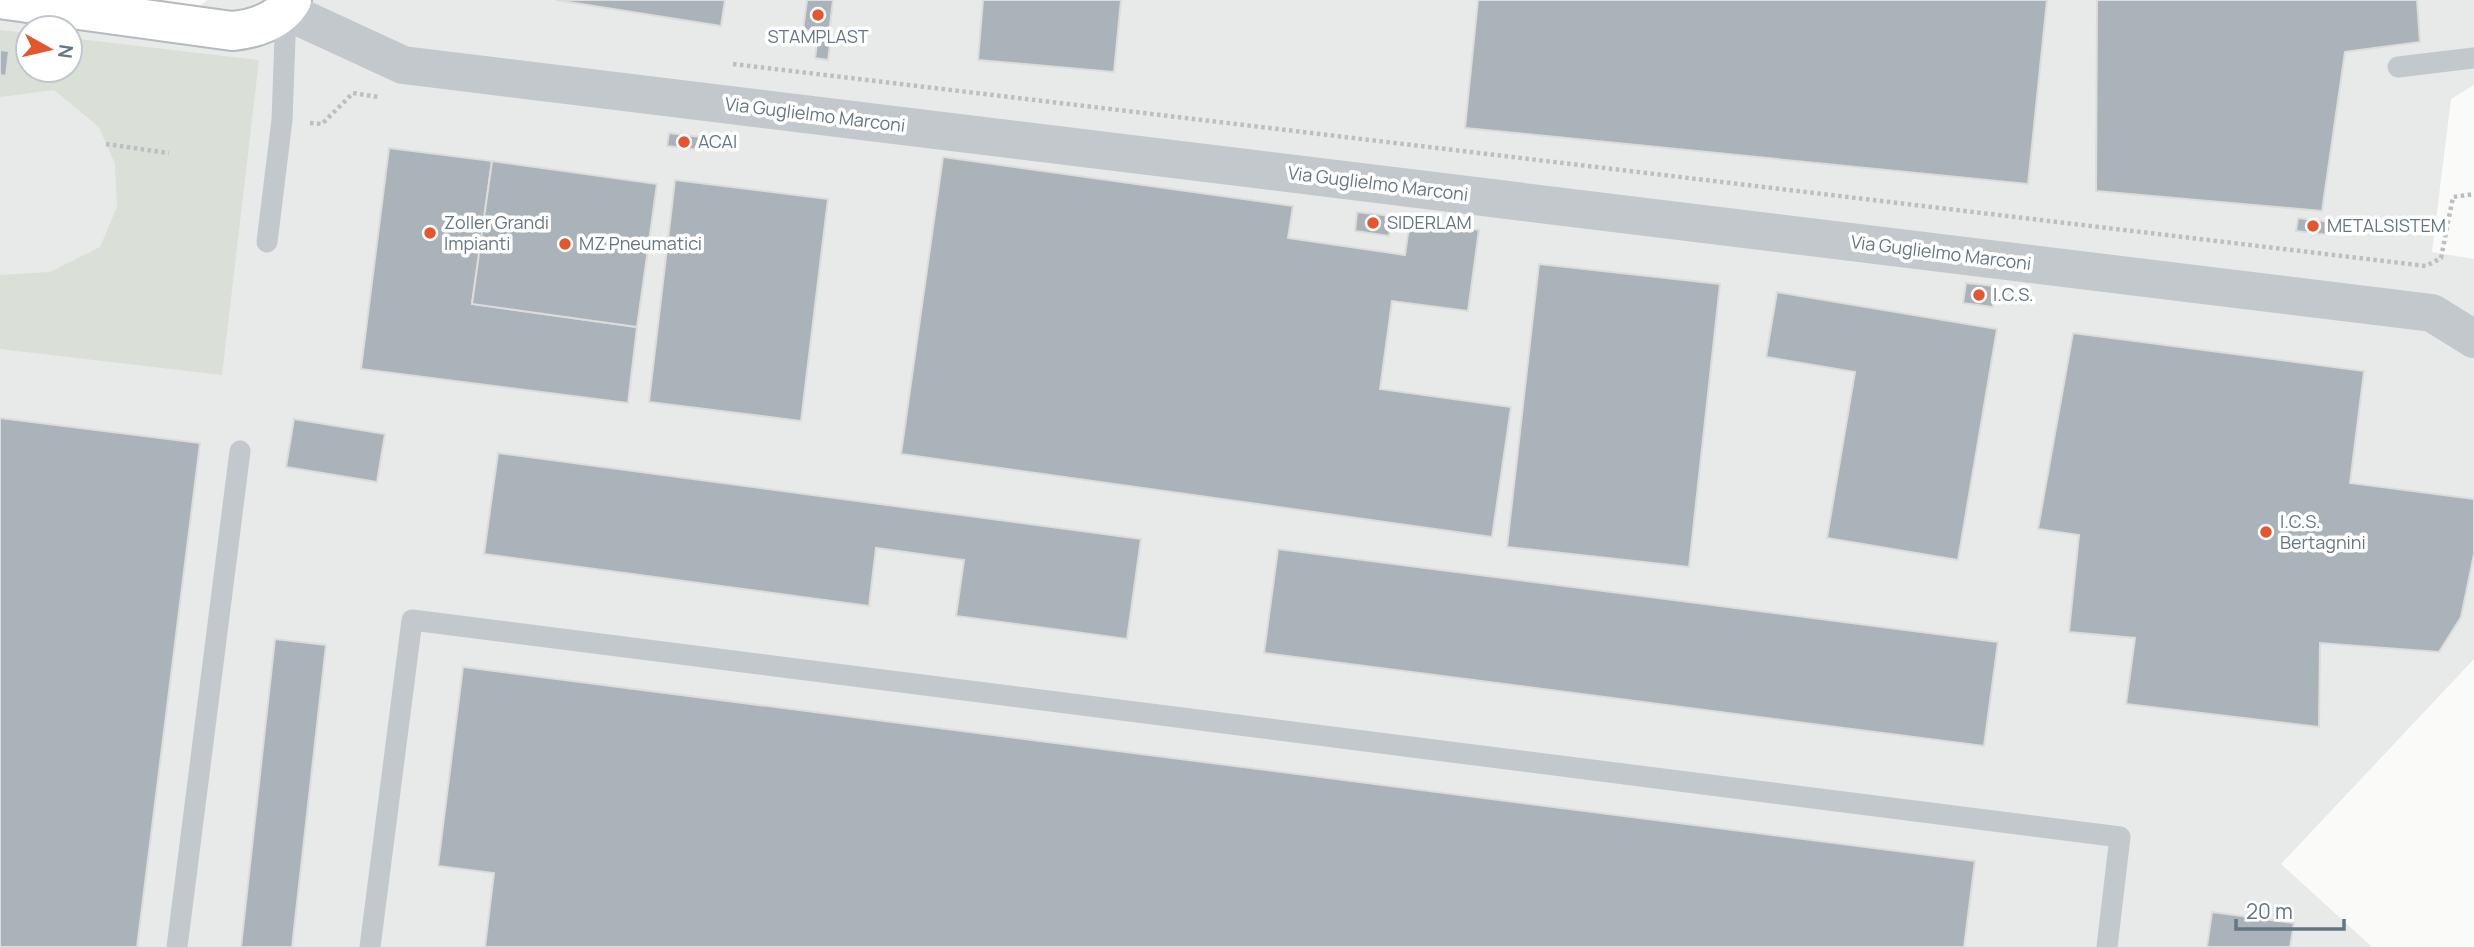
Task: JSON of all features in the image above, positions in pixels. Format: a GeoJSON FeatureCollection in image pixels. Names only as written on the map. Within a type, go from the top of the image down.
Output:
{"type":"FeatureCollection","features":[{"type":"Feature","properties":{"kind":"main road"},"geometry":{"type":"LineString","coordinates":[[6,0],[61,4],[232,31],[253,29],[289,5]]}},
{"type":"Feature","properties":{"kind":"street","name":"Via Guglielmo Marconi"},"geometry":{"type":"LineString","coordinates":[[289,5],[403,65],[2432,313],[2474,339]]}},
{"type":"Feature","properties":{"kind":"lane"},"geometry":{"type":"LineString","coordinates":[[267,242],[282,120],[289,5]]}},
{"type":"Feature","properties":{"kind":"lane"},"geometry":{"type":"LineString","coordinates":[[2398,67],[2474,58]]}},
{"type":"Feature","properties":{"kind":"lane"},"geometry":{"type":"LineString","coordinates":[[177,947],[240,451]]}},
{"type":"Feature","properties":{"kind":"lane"},"geometry":{"type":"LineString","coordinates":[[370,947],[412,620],[2120,837],[2107,947]]}},
{"type":"Feature","properties":{"kind":"path"},"geometry":{"type":"LineString","coordinates":[[106,144],[169,153]]}},
{"type":"Feature","properties":{"kind":"shaded area"},"geometry":{"type":"Polygon","coordinates":[[[0,0],[162,0],[200,6],[207,0],[2474,0],[2474,85],[2451,99],[2432,252],[2474,259],[2474,659],[2281,864],[2372,947],[0,947],[0,0]]]}},
{"type":"Feature","properties":{"kind":"shaded area"},"geometry":{"type":"Polygon","coordinates":[[[0,30],[14,32],[14,84],[84,84],[84,40],[259,60],[222,375],[0,349],[0,275],[50,272],[100,247],[117,207],[115,164],[99,127],[54,90],[0,97],[0,30]]]}},
{"type":"Feature","properties":{"kind":"building"},"geometry":{"type":"Polygon","coordinates":[[[556,0],[725,0],[721,26],[556,0]]]}},
{"type":"Feature","properties":{"kind":"building","name":"STAMPLAST"},"geometry":{"type":"Polygon","coordinates":[[[807,0],[833,0],[829,33],[803,30],[807,0]]]}},
{"type":"Feature","properties":{"kind":"building"},"geometry":{"type":"Polygon","coordinates":[[[983,0],[1121,0],[1114,72],[978,60],[983,0]]]}},
{"type":"Feature","properties":{"kind":"building"},"geometry":{"type":"Polygon","coordinates":[[[1478,0],[2047,0],[2028,184],[1465,128],[1478,0]]]}},
{"type":"Feature","properties":{"kind":"building"},"geometry":{"type":"Polygon","coordinates":[[[2097,0],[2417,0],[2420,42],[2345,52],[2322,211],[2096,191],[2097,0]]]}},
{"type":"Feature","properties":{"kind":"building"},"geometry":{"type":"Polygon","coordinates":[[[818,37],[831,38],[828,60],[815,58],[818,37]]]}},
{"type":"Feature","properties":{"kind":"building"},"geometry":{"type":"Polygon","coordinates":[[[0,50],[9,51],[6,76],[0,75],[0,50]]]}},
{"type":"Feature","properties":{"kind":"building","name":"ACAI"},"geometry":{"type":"Polygon","coordinates":[[[669,133],[701,137],[700,150],[667,146],[669,133]]]}},
{"type":"Feature","properties":{"kind":"building","name":"Zoller Grandi Impianti"},"geometry":{"type":"Polygon","coordinates":[[[389,148],[492,161],[472,304],[637,327],[628,403],[361,369],[389,148]]]}},
{"type":"Feature","properties":{"kind":"building"},"geometry":{"type":"Polygon","coordinates":[[[943,157],[1293,206],[1288,238],[1405,255],[1410,220],[1479,230],[1468,311],[1392,301],[1380,389],[1511,407],[1492,537],[901,454],[943,157]]]}},
{"type":"Feature","properties":{"kind":"building","name":"MZ Pneumatici"},"geometry":{"type":"Polygon","coordinates":[[[492,161],[657,184],[637,327],[472,304],[492,161]]]}},
{"type":"Feature","properties":{"kind":"building"},"geometry":{"type":"Polygon","coordinates":[[[675,180],[828,199],[801,421],[649,402],[675,180]]]}},
{"type":"Feature","properties":{"kind":"building","name":"SIDERLAM"},"geometry":{"type":"Polygon","coordinates":[[[1357,212],[1392,216],[1389,236],[1355,231],[1357,212]]]}},
{"type":"Feature","properties":{"kind":"building","name":"METALSISTEM"},"geometry":{"type":"Polygon","coordinates":[[[2298,218],[2330,222],[2329,235],[2296,231],[2298,218]]]}},
{"type":"Feature","properties":{"kind":"building"},"geometry":{"type":"Polygon","coordinates":[[[1539,264],[1720,284],[1689,567],[1507,547],[1539,264]]]}},
{"type":"Feature","properties":{"kind":"building","name":"I.C.S."},"geometry":{"type":"Polygon","coordinates":[[[1966,283],[1995,286],[1993,307],[1963,303],[1966,283]]]}},
{"type":"Feature","properties":{"kind":"building"},"geometry":{"type":"Polygon","coordinates":[[[1777,292],[1997,329],[1958,560],[1827,538],[1855,372],[1766,357],[1777,292]]]}},
{"type":"Feature","properties":{"kind":"building","name":"I.C.S. Bertagnini"},"geometry":{"type":"Polygon","coordinates":[[[2073,333],[2364,371],[2350,483],[2474,499],[2474,554],[2461,617],[2439,652],[2320,643],[2319,727],[2126,704],[2135,638],[2069,632],[2079,535],[2038,529],[2073,333]]]}},
{"type":"Feature","properties":{"kind":"building"},"geometry":{"type":"Polygon","coordinates":[[[0,418],[200,443],[137,947],[0,947],[0,418]]]}},
{"type":"Feature","properties":{"kind":"building"},"geometry":{"type":"Polygon","coordinates":[[[294,419],[385,434],[377,482],[286,467],[294,419]]]}},
{"type":"Feature","properties":{"kind":"building"},"geometry":{"type":"Polygon","coordinates":[[[498,453],[1141,539],[1127,639],[956,616],[964,560],[876,548],[869,606],[484,554],[498,453]]]}},
{"type":"Feature","properties":{"kind":"building"},"geometry":{"type":"Polygon","coordinates":[[[1278,549],[1998,642],[1984,746],[1264,653],[1278,549]]]}},
{"type":"Feature","properties":{"kind":"building"},"geometry":{"type":"Polygon","coordinates":[[[275,639],[326,645],[292,947],[241,947],[275,639]]]}},
{"type":"Feature","properties":{"kind":"building"},"geometry":{"type":"Polygon","coordinates":[[[463,667],[1975,861],[1964,947],[485,947],[494,873],[438,866],[463,667]]]}},
{"type":"Feature","properties":{"kind":"building"},"geometry":{"type":"Polygon","coordinates":[[[2212,912],[2294,923],[2290,947],[2207,947],[2212,912]]]}},
{"type":"Feature","properties":{"kind":"place","name":"STAMPLAST"},"geometry":{"type":"Point","coordinates":[818,15]}},
{"type":"Feature","properties":{"kind":"place","name":"ACAI"},"geometry":{"type":"Point","coordinates":[684,142]}},
{"type":"Feature","properties":{"kind":"place","name":"SIDERLAM"},"geometry":{"type":"Point","coordinates":[1373,223]}},
{"type":"Feature","properties":{"kind":"place","name":"METALSISTEM"},"geometry":{"type":"Point","coordinates":[2313,226]}},
{"type":"Feature","properties":{"kind":"place","name":"Zoller Grandi Impianti"},"geometry":{"type":"Point","coordinates":[430,233]}},
{"type":"Feature","properties":{"kind":"place","name":"MZ Pneumatici"},"geometry":{"type":"Point","coordinates":[565,244]}},
{"type":"Feature","properties":{"kind":"place","name":"I.C.S."},"geometry":{"type":"Point","coordinates":[1979,295]}},
{"type":"Feature","properties":{"kind":"place","name":"I.C.S. Bertagnini"},"geometry":{"type":"Point","coordinates":[2266,532]}}]}
